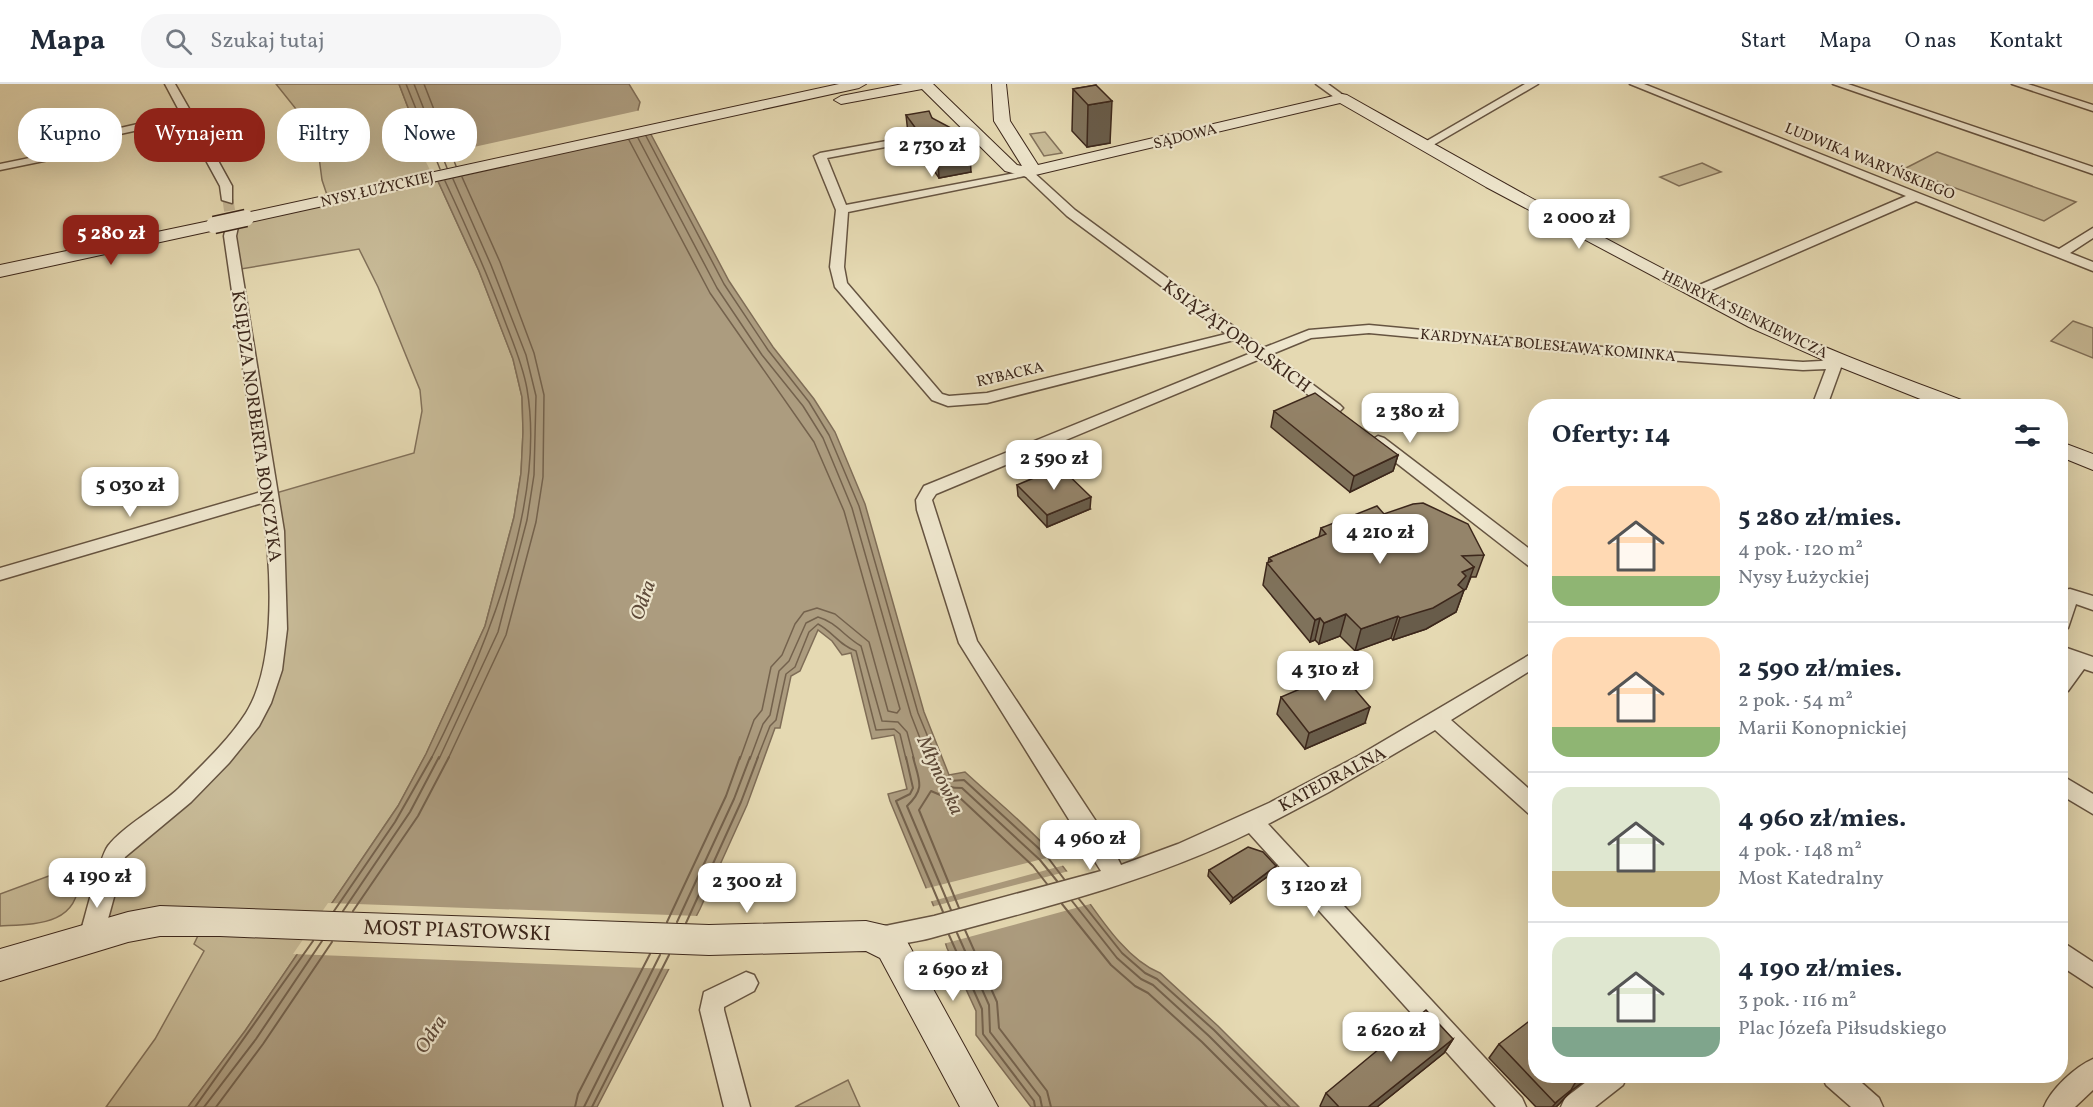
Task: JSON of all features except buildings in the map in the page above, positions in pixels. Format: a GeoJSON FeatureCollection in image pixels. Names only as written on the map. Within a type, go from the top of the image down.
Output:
{"type":"FeatureCollection","features":[{"type":"Feature","properties":{"kind":"street","name":"KSIĘDZA NORBERTA BONCZYKA"},"geometry":{"type":"LineString","coordinates":[[171,84],[185,108]]}},
{"type":"Feature","properties":{"kind":"street","name":"NYSY ŁUŻYCKIEJ"},"geometry":{"type":"LineString","coordinates":[[682,115],[706,103],[738,104],[809,84]]}},
{"type":"Feature","properties":{"kind":"street","name":"NYSY ŁUŻYCKIEJ"},"geometry":{"type":"LineString","coordinates":[[0,271],[237,212],[682,115],[859,84]]}},
{"type":"Feature","properties":{"kind":"street"},"geometry":{"type":"LineString","coordinates":[[682,115],[781,110],[925,84]]}},
{"type":"Feature","properties":{"kind":"street","name":"KSIĄŻĄT OPOLSKICH"},"geometry":{"type":"LineString","coordinates":[[925,84],[1011,168],[1027,172],[1041,188],[1071,213],[1263,352],[1349,419]]}},
{"type":"Feature","properties":{"kind":"street","name":"KSIĄŻĄT OPOLSKICH"},"geometry":{"type":"LineString","coordinates":[[999,84],[1000,115],[1008,132],[1030,165],[1027,172]]}},
{"type":"Feature","properties":{"kind":"street","name":"HENRYKA SIENKIEWICZA"},"geometry":{"type":"LineString","coordinates":[[1321,84],[1424,146],[1828,366],[1934,399]]}},
{"type":"Feature","properties":{"kind":"street"},"geometry":{"type":"LineString","coordinates":[[1424,146],[1533,84]]}},
{"type":"Feature","properties":{"kind":"street","name":"LUDWIKA WARYŃSKIEGO"},"geometry":{"type":"LineString","coordinates":[[1635,84],[2093,267]]}},
{"type":"Feature","properties":{"kind":"street"},"geometry":{"type":"LineString","coordinates":[[1838,84],[2093,171]]}},
{"type":"Feature","properties":{"kind":"street"},"geometry":{"type":"LineString","coordinates":[[2018,84],[2093,108]]}},
{"type":"Feature","properties":{"kind":"street","name":"SĄDOWA"},"geometry":{"type":"LineString","coordinates":[[1027,172],[1063,166],[1342,98]]}},
{"type":"Feature","properties":{"kind":"street"},"geometry":{"type":"LineString","coordinates":[[0,167],[98,147],[99,142],[107,134],[134,128]]}},
{"type":"Feature","properties":{"kind":"street"},"geometry":{"type":"LineString","coordinates":[[892,143],[820,156],[842,210],[1027,172]]}},
{"type":"Feature","properties":{"kind":"street","name":"KSIĘDZA NORBERTA BONCZYKA"},"geometry":{"type":"LineString","coordinates":[[91,937],[116,852],[204,776],[245,729],[261,703],[272,670],[278,629],[277,560],[230,236],[237,212],[214,162]]}},
{"type":"Feature","properties":{"kind":"street"},"geometry":{"type":"LineString","coordinates":[[1695,292],[1917,196]]}},
{"type":"Feature","properties":{"kind":"street","name":"RYBACKA"},"geometry":{"type":"LineString","coordinates":[[842,210],[837,267],[840,284],[937,397],[948,401],[987,398],[1238,335]]}},
{"type":"Feature","properties":{"kind":"street","name":"NYSY ŁUŻYCKIEJ"},"geometry":{"type":"LineString","coordinates":[[0,260],[213,218]]}},
{"type":"Feature","properties":{"kind":"street"},"geometry":{"type":"LineString","coordinates":[[2060,254],[2093,232]]}},
{"type":"Feature","properties":{"kind":"street","name":"KARDYNAŁA BOLESŁAWA KOMINKA"},"geometry":{"type":"LineString","coordinates":[[1115,875],[968,643],[925,510],[924,500],[930,490],[1308,334],[1369,329],[1614,352],[1828,366]]}},
{"type":"Feature","properties":{"kind":"street"},"geometry":{"type":"LineString","coordinates":[[1821,399],[1828,366]]}},
{"type":"Feature","properties":{"kind":"street"},"geometry":{"type":"LineString","coordinates":[[1368,433],[1528,557]]}},
{"type":"Feature","properties":{"kind":"street"},"geometry":{"type":"LineString","coordinates":[[2068,453],[2093,463]]}},
{"type":"Feature","properties":{"kind":"street"},"geometry":{"type":"LineString","coordinates":[[0,574],[269,495]]}},
{"type":"Feature","properties":{"kind":"street"},"geometry":{"type":"LineString","coordinates":[[2068,601],[2070,595],[2093,603]]}},
{"type":"Feature","properties":{"kind":"street"},"geometry":{"type":"LineString","coordinates":[[2068,656],[2086,663],[2068,680]]}},
{"type":"Feature","properties":{"kind":"street","name":"KATEDRALNA"},"geometry":{"type":"LineString","coordinates":[[880,938],[904,931],[934,927],[1115,875],[1185,851],[1252,821],[1362,764],[1528,663]]}},
{"type":"Feature","properties":{"kind":"street"},"geometry":{"type":"LineString","coordinates":[[1436,719],[1528,801]]}},
{"type":"Feature","properties":{"kind":"street"},"geometry":{"type":"LineString","coordinates":[[2068,789],[2093,805]]}},
{"type":"Feature","properties":{"kind":"street"},"geometry":{"type":"LineString","coordinates":[[1252,821],[1513,1107]]}},
{"type":"Feature","properties":{"kind":"street","name":"MOST PIASTOWSKI"},"geometry":{"type":"LineString","coordinates":[[0,965],[91,937],[160,921],[709,940],[845,936],[880,938]]}},
{"type":"Feature","properties":{"kind":"street"},"geometry":{"type":"LineString","coordinates":[[880,938],[892,947],[980,1107]]}},
{"type":"Feature","properties":{"kind":"street"},"geometry":{"type":"LineString","coordinates":[[2068,957],[2093,976]]}},
{"type":"Feature","properties":{"kind":"street"},"geometry":{"type":"LineString","coordinates":[[737,1107],[712,1010],[713,1000],[746,983]]}},
{"type":"Feature","properties":{"kind":"street"},"geometry":{"type":"LineString","coordinates":[[2057,1107],[2093,1072]]}},
{"type":"Feature","properties":{"kind":"street"},"geometry":{"type":"LineString","coordinates":[[1574,1107],[1605,1083]]}},
{"type":"Feature","properties":{"kind":"street"},"geometry":{"type":"LineString","coordinates":[[1843,1083],[1870,1107]]}},
{"type":"Feature","properties":{"kind":"shaded area"},"geometry":{"type":"Polygon","coordinates":[[[276,84],[399,84],[408,108],[382,108],[382,162],[429,162],[479,271],[513,359],[522,397],[523,432],[521,473],[514,517],[485,626],[426,754],[398,806],[245,1031],[188,1107],[106,1107],[155,1039],[204,951],[194,944],[205,921],[91,937],[113,869],[222,757],[272,670],[269,495],[414,453],[422,411],[420,390],[378,287],[359,249],[235,270],[225,224],[329,201],[322,180],[320,162],[370,162],[370,108],[295,108],[276,84]]]}},
{"type":"Feature","properties":{"kind":"shaded area"},"geometry":{"type":"Polygon","coordinates":[[[1045,132],[1062,153],[1044,156],[1030,134],[1045,132]]]}},
{"type":"Feature","properties":{"kind":"shaded area"},"geometry":{"type":"Polygon","coordinates":[[[1937,152],[2076,202],[2044,221],[1904,169],[1937,152]]]}},
{"type":"Feature","properties":{"kind":"shaded area"},"geometry":{"type":"Polygon","coordinates":[[[1702,163],[1721,172],[1679,186],[1660,177],[1702,163]]]}},
{"type":"Feature","properties":{"kind":"shaded area"},"geometry":{"type":"Polygon","coordinates":[[[2073,321],[2093,328],[2093,358],[2051,341],[2073,321]]]}},
{"type":"Feature","properties":{"kind":"shaded area"},"geometry":{"type":"Polygon","coordinates":[[[65,870],[71,870],[79,879],[77,894],[71,906],[63,914],[40,923],[0,926],[0,894],[65,870]]]}},
{"type":"Feature","properties":{"kind":"shaded area"},"geometry":{"type":"Polygon","coordinates":[[[848,1080],[860,1107],[795,1107],[848,1080]]]}},
{"type":"Feature","properties":{"kind":"water"},"geometry":{"type":"Polygon","coordinates":[[[399,84],[629,84],[640,102],[638,110],[729,281],[773,347],[814,399],[835,432],[865,504],[924,712],[949,775],[965,772],[1030,830],[1063,866],[1100,918],[1128,951],[1143,964],[1160,973],[1218,1026],[1299,1107],[1031,1107],[976,1035],[976,1011],[947,948],[934,907],[888,794],[907,789],[894,735],[872,739],[851,653],[842,655],[832,641],[818,630],[800,671],[791,676],[780,728],[775,728],[747,805],[700,909],[597,1107],[188,1107],[245,1031],[398,806],[426,754],[485,626],[514,517],[521,473],[523,432],[522,397],[513,359],[479,271],[429,162],[477,162],[477,108],[408,108],[399,84]]]}},
{"type":"Feature","properties":{"kind":"pier"},"geometry":{"type":"Polygon","coordinates":[[[641,110],[654,133],[436,182],[426,162],[477,162],[477,146],[641,110]]]}},
{"type":"Feature","properties":{"kind":"pier"},"geometry":{"type":"Polygon","coordinates":[[[1058,855],[1065,865],[929,902],[924,889],[1058,855]]]}},
{"type":"Feature","properties":{"kind":"pier"},"geometry":{"type":"Polygon","coordinates":[[[1069,871],[1094,903],[943,944],[931,907],[1069,871]]]}},
{"type":"Feature","properties":{"kind":"pier"},"geometry":{"type":"Polygon","coordinates":[[[328,903],[699,916],[671,969],[293,954],[328,903]]]}},
{"type":"Feature","properties":{"kind":"tunnel"},"geometry":{"type":"LineString","coordinates":[[228,200],[232,227]]}},
{"type":"Feature","properties":{"kind":"water label","name":"Odra"},"geometry":{"type":"Point","coordinates":[642,600]}},
{"type":"Feature","properties":{"kind":"water label","name":"Młynówka"},"geometry":{"type":"Point","coordinates":[941,775]}},
{"type":"Feature","properties":{"kind":"water label","name":"Odra"},"geometry":{"type":"Point","coordinates":[430,1034]}}]}
